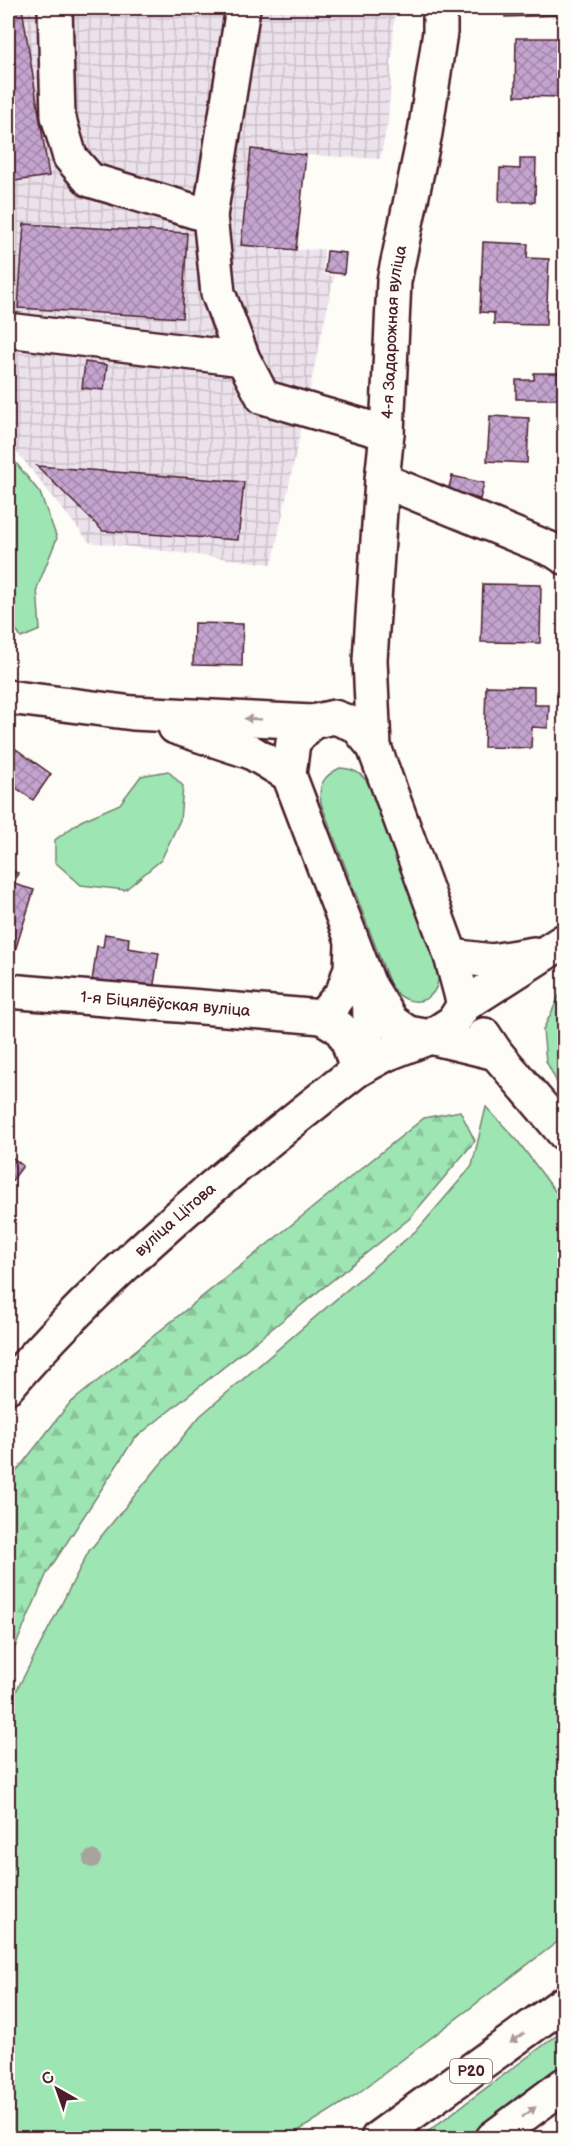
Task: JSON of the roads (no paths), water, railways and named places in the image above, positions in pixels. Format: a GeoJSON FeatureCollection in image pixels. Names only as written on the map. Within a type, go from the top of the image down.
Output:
{"type":"FeatureCollection","features":[{"type":"Feature","properties":{"kind":"main road"},"geometry":{"type":"LineString","coordinates":[[55,8],[58,116],[70,157],[90,180],[210,216]]}},
{"type":"Feature","properties":{"kind":"main road"},"geometry":{"type":"LineString","coordinates":[[243,8],[210,216],[218,293],[243,359],[263,397],[387,433]]}},
{"type":"Feature","properties":{"kind":"main road","name":"4-я Задарожная вуліца"},"geometry":{"type":"LineString","coordinates":[[374,747],[370,660],[387,433],[394,281],[425,133],[440,32],[440,8]]}},
{"type":"Feature","properties":{"kind":"main road"},"geometry":{"type":"LineString","coordinates":[[16,331],[243,359]]}},
{"type":"Feature","properties":{"kind":"main road"},"geometry":{"type":"LineString","coordinates":[[382,480],[555,551],[564,557]]}},
{"type":"Feature","properties":{"kind":"main road","name":"4-я Задарожная вуліца"},"geometry":{"type":"LineString","coordinates":[[289,775],[294,742],[323,720],[370,660]]}},
{"type":"Feature","properties":{"kind":"main road"},"geometry":{"type":"LineString","coordinates":[[8,698],[133,713],[323,720],[356,725],[374,747],[451,956],[464,1005],[496,1053],[564,1134]]}},
{"type":"Feature","properties":{"kind":"main road"},"geometry":{"type":"LineString","coordinates":[[133,713],[251,752],[289,775],[369,985],[392,1022],[408,1034],[496,1053]]}},
{"type":"Feature","properties":{"kind":"main road"},"geometry":{"type":"LineString","coordinates":[[352,944],[351,968],[343,992],[322,1017],[340,1028],[348,1041],[357,1070]]}},
{"type":"Feature","properties":{"kind":"main road"},"geometry":{"type":"LineString","coordinates":[[451,956],[492,961],[556,947]]}},
{"type":"Feature","properties":{"kind":"main road"},"geometry":{"type":"LineString","coordinates":[[464,1005],[556,947]]}},
{"type":"Feature","properties":{"kind":"main road"},"geometry":{"type":"LineString","coordinates":[[357,1070],[370,1022],[369,985]]}},
{"type":"Feature","properties":{"kind":"main road","name":"1-я Біцялёўская вуліца"},"geometry":{"type":"LineString","coordinates":[[8,991],[322,1017]]}},
{"type":"Feature","properties":{"kind":"main road","name":"вуліца Цітова"},"geometry":{"type":"LineString","coordinates":[[8,1386],[105,1282],[201,1195],[357,1070],[386,1054],[430,1037],[453,1022],[464,1005]]}},
{"type":"Feature","properties":{"kind":"main road","name":"Р20"},"geometry":{"type":"LineString","coordinates":[[378,2139],[564,2003]]}},
{"type":"Feature","properties":{"kind":"main road"},"geometry":{"type":"LineString","coordinates":[[493,2139],[564,2085]]}}]}
